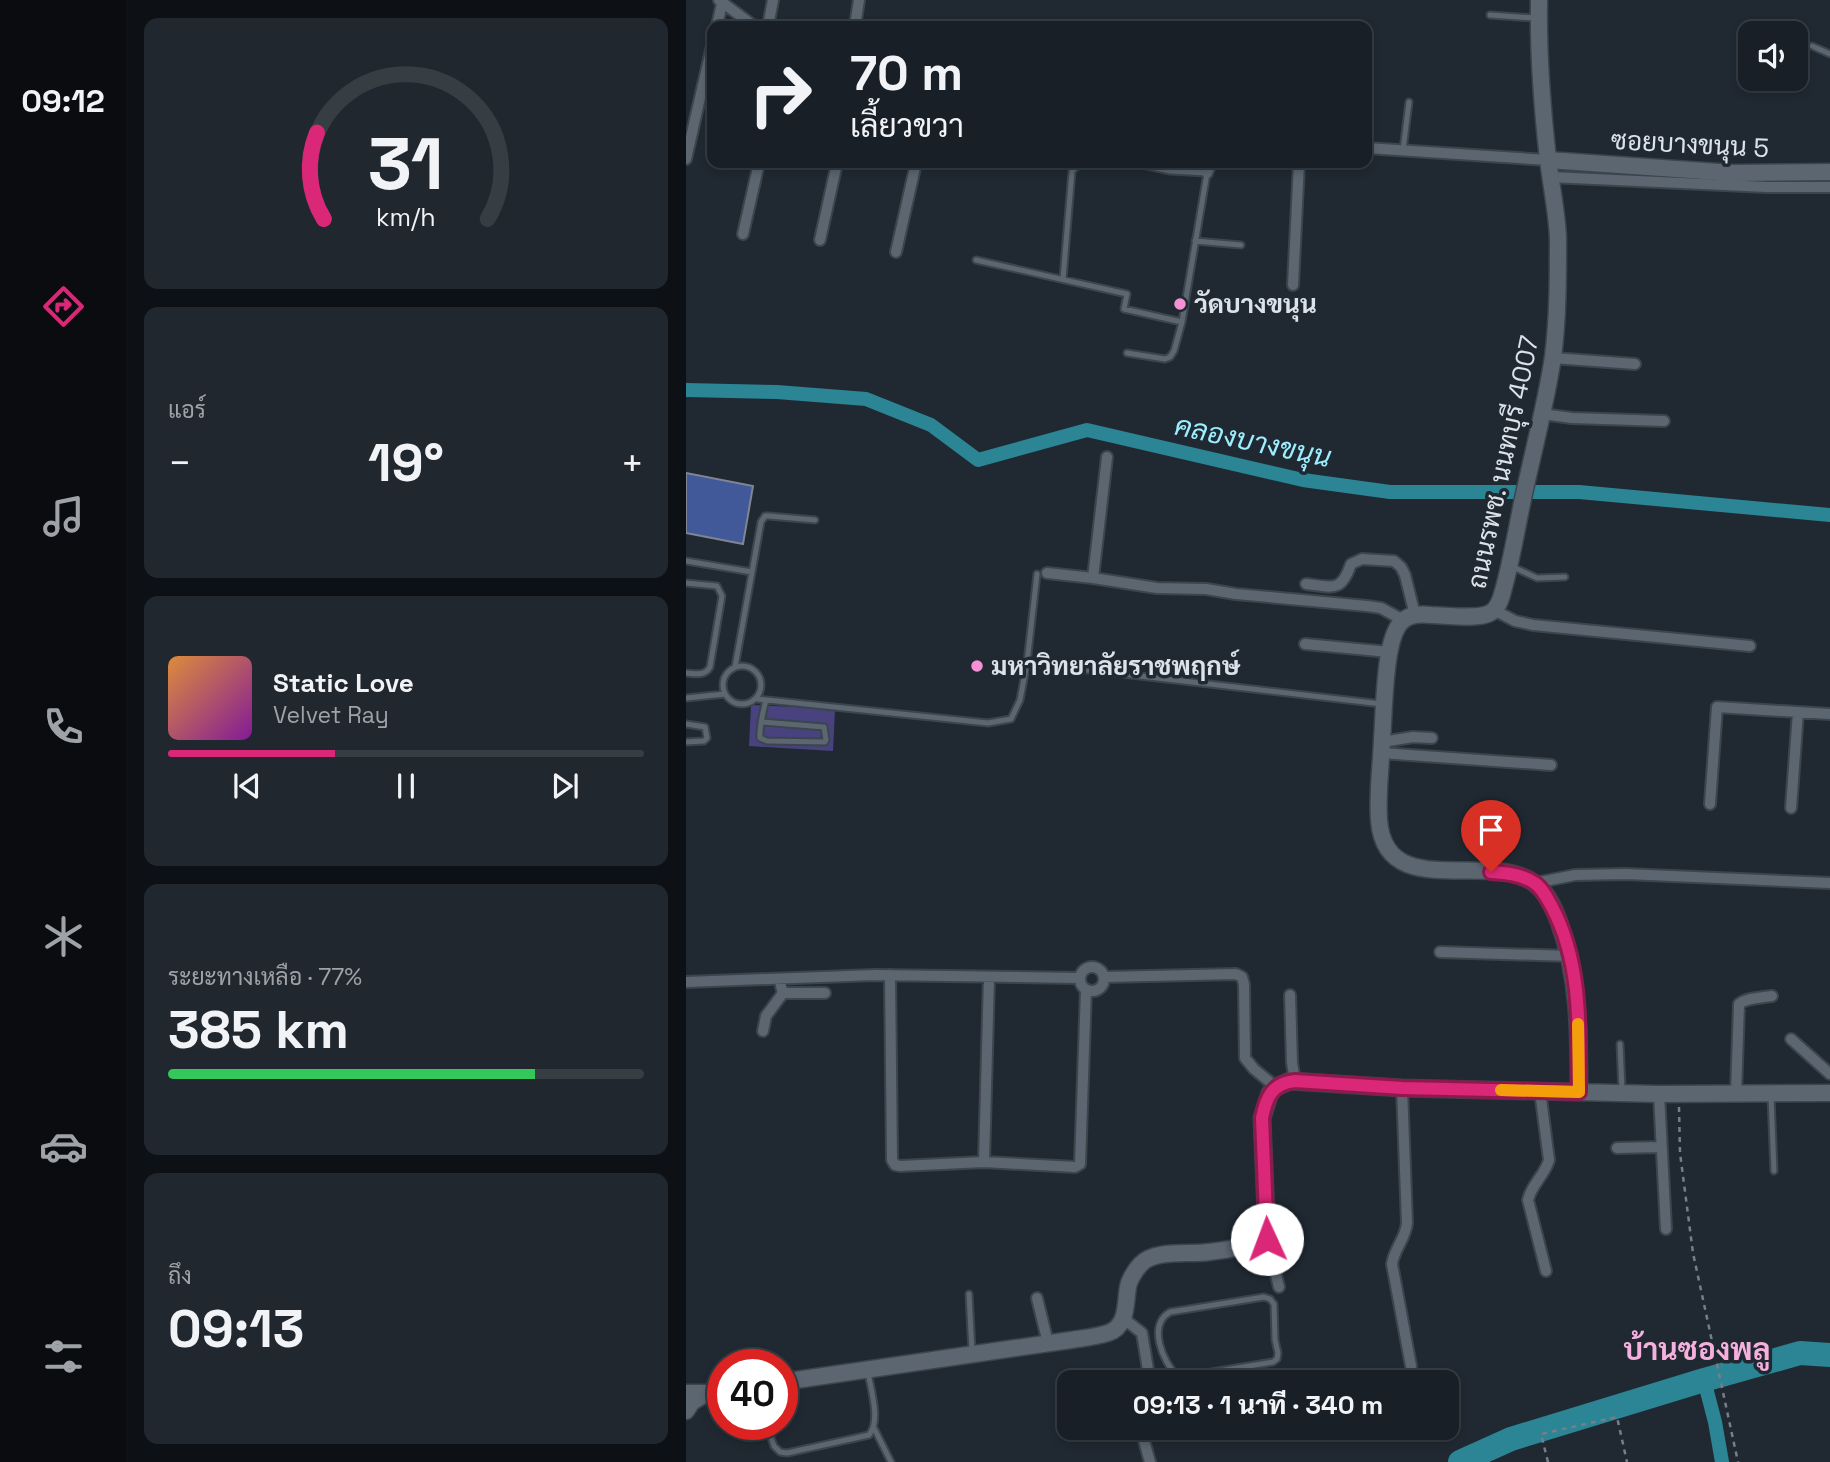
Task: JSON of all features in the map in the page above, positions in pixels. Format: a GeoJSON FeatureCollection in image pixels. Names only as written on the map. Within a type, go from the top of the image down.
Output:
{"type":"FeatureCollection","features":[{"type":"Feature","properties":{"kind":"street"},"geometry":{"type":"LineString","coordinates":[[769,21],[774,0]]}},
{"type":"Feature","properties":{"kind":"street"},"geometry":{"type":"LineString","coordinates":[[856,21],[859,0]]}},
{"type":"Feature","properties":{"kind":"street","name":"ถนนรพช. นนทบุรี 4007"},"geometry":{"type":"LineString","coordinates":[[1409,617],[1479,616],[1494,610],[1500,602],[1542,414],[1553,358],[1558,294],[1558,233],[1539,64],[1539,0]]}},
{"type":"Feature","properties":{"kind":"street"},"geometry":{"type":"LineString","coordinates":[[718,21],[721,1],[747,21]]}},
{"type":"Feature","properties":{"kind":"street"},"geometry":{"type":"LineString","coordinates":[[686,159],[707,68]]}},
{"type":"Feature","properties":{"kind":"street"},"geometry":{"type":"LineString","coordinates":[[1372,148],[1548,160]]}},
{"type":"Feature","properties":{"kind":"street","name":"ซอยบางขนุน 5"},"geometry":{"type":"LineString","coordinates":[[1548,160],[1733,173],[1830,172]]}},
{"type":"Feature","properties":{"kind":"street"},"geometry":{"type":"LineString","coordinates":[[743,234],[758,168]]}},
{"type":"Feature","properties":{"kind":"street"},"geometry":{"type":"LineString","coordinates":[[820,240],[836,168]]}},
{"type":"Feature","properties":{"kind":"street"},"geometry":{"type":"LineString","coordinates":[[897,252],[915,168]]}},
{"type":"Feature","properties":{"kind":"street"},"geometry":{"type":"LineString","coordinates":[[1293,285],[1299,168]]}},
{"type":"Feature","properties":{"kind":"street"},"geometry":{"type":"LineString","coordinates":[[1551,177],[1767,187],[1830,187]]}},
{"type":"Feature","properties":{"kind":"street"},"geometry":{"type":"LineString","coordinates":[[1553,358],[1635,364]]}},
{"type":"Feature","properties":{"kind":"street"},"geometry":{"type":"LineString","coordinates":[[1542,414],[1572,418],[1664,421]]}},
{"type":"Feature","properties":{"kind":"street"},"geometry":{"type":"LineString","coordinates":[[1093,578],[1107,457]]}},
{"type":"Feature","properties":{"kind":"street"},"geometry":{"type":"LineString","coordinates":[[1306,584],[1339,586],[1346,580],[1351,564],[1362,559],[1394,561],[1405,575],[1409,617]]}},
{"type":"Feature","properties":{"kind":"street"},"geometry":{"type":"LineString","coordinates":[[1042,574],[1093,578],[1157,588],[1206,589],[1367,606],[1409,617]]}},
{"type":"Feature","properties":{"kind":"street"},"geometry":{"type":"LineString","coordinates":[[1494,610],[1515,621],[1534,625],[1750,646]]}},
{"type":"Feature","properties":{"kind":"street"},"geometry":{"type":"LineString","coordinates":[[1409,617],[1396,629],[1389,652],[1382,747],[1379,823],[1381,835],[1387,848],[1405,864],[1419,868],[1518,875],[1535,883],[1547,898],[1570,956],[1578,1013],[1579,1092]]}},
{"type":"Feature","properties":{"kind":"street"},"geometry":{"type":"LineString","coordinates":[[1305,643],[1389,652]]}},
{"type":"Feature","properties":{"kind":"street"},"geometry":{"type":"LineString","coordinates":[[1710,804],[1717,707],[1830,714]]}},
{"type":"Feature","properties":{"kind":"street"},"geometry":{"type":"LineString","coordinates":[[1791,808],[1798,712]]}},
{"type":"Feature","properties":{"kind":"street"},"geometry":{"type":"LineString","coordinates":[[1382,747],[1413,737],[1432,738]]}},
{"type":"Feature","properties":{"kind":"street"},"geometry":{"type":"LineString","coordinates":[[1382,747],[1551,765]]}},
{"type":"Feature","properties":{"kind":"street"},"geometry":{"type":"LineString","coordinates":[[1535,883],[1576,875],[1626,874],[1830,883]]}},
{"type":"Feature","properties":{"kind":"street"},"geometry":{"type":"LineString","coordinates":[[1440,952],[1570,956]]}},
{"type":"Feature","properties":{"kind":"street"},"geometry":{"type":"LineString","coordinates":[[1093,966],[1103,971],[1105,976],[1104,982],[1097,990],[1092,991],[1082,986],[1080,978],[1083,970],[1093,966]]}},
{"type":"Feature","properties":{"kind":"street"},"geometry":{"type":"LineString","coordinates":[[1105,976],[1236,974],[1242,978],[1244,984],[1245,1058],[1276,1087]]}},
{"type":"Feature","properties":{"kind":"street"},"geometry":{"type":"LineString","coordinates":[[890,975],[892,1160],[895,1165],[900,1166],[984,1163],[1075,1167],[1080,1164],[1086,990]]}},
{"type":"Feature","properties":{"kind":"street"},"geometry":{"type":"LineString","coordinates":[[686,982],[890,975],[1080,978]]}},
{"type":"Feature","properties":{"kind":"street"},"geometry":{"type":"LineString","coordinates":[[984,1163],[989,977]]}},
{"type":"Feature","properties":{"kind":"street"},"geometry":{"type":"LineString","coordinates":[[779,979],[783,993]]}},
{"type":"Feature","properties":{"kind":"street"},"geometry":{"type":"LineString","coordinates":[[783,993],[825,993]]}},
{"type":"Feature","properties":{"kind":"street"},"geometry":{"type":"LineString","coordinates":[[763,1031],[766,1016],[783,993]]}},
{"type":"Feature","properties":{"kind":"street"},"geometry":{"type":"LineString","coordinates":[[1290,995],[1295,1081]]}},
{"type":"Feature","properties":{"kind":"street"},"geometry":{"type":"LineString","coordinates":[[1736,1093],[1739,1004],[1744,1000],[1772,996]]}},
{"type":"Feature","properties":{"kind":"street"},"geometry":{"type":"LineString","coordinates":[[1791,1039],[1830,1074]]}},
{"type":"Feature","properties":{"kind":"street"},"geometry":{"type":"LineString","coordinates":[[1279,1287],[1267,1239],[1262,1118],[1270,1093],[1290,1081],[1402,1088],[1659,1094],[1830,1093]]}},
{"type":"Feature","properties":{"kind":"street"},"geometry":{"type":"LineString","coordinates":[[1402,1088],[1407,1223],[1392,1264],[1410,1366]]}},
{"type":"Feature","properties":{"kind":"street"},"geometry":{"type":"LineString","coordinates":[[1540,1091],[1549,1160],[1528,1200],[1546,1270]]}},
{"type":"Feature","properties":{"kind":"street"},"geometry":{"type":"LineString","coordinates":[[1659,1094],[1666,1229]]}},
{"type":"Feature","properties":{"kind":"street"},"geometry":{"type":"LineString","coordinates":[[1617,1148],[1661,1147]]}},
{"type":"Feature","properties":{"kind":"street"},"geometry":{"type":"LineString","coordinates":[[798,1380],[1110,1332],[1119,1326],[1126,1312],[1128,1284],[1142,1262],[1157,1255],[1207,1252],[1245,1246],[1267,1239]]}},
{"type":"Feature","properties":{"kind":"street"},"geometry":{"type":"LineString","coordinates":[[1037,1298],[1048,1343]]}},
{"type":"Feature","properties":{"kind":"street"},"geometry":{"type":"LineString","coordinates":[[1123,1318],[1142,1333],[1148,1370]]}},
{"type":"Feature","properties":{"kind":"street"},"geometry":{"type":"LineString","coordinates":[[686,1393],[707,1392]]}},
{"type":"Feature","properties":{"kind":"street"},"geometry":{"type":"LineString","coordinates":[[686,1411],[692,1402],[707,1395]]}},
{"type":"Feature","properties":{"kind":"street"},"geometry":{"type":"LineString","coordinates":[[1144,1440],[1150,1462]]}},
{"type":"Feature","properties":{"kind":"lane"},"geometry":{"type":"LineString","coordinates":[[1490,15],[1538,19]]}},
{"type":"Feature","properties":{"kind":"lane"},"geometry":{"type":"LineString","coordinates":[[1812,46],[1830,54]]}},
{"type":"Feature","properties":{"kind":"lane"},"geometry":{"type":"LineString","coordinates":[[1403,150],[1409,102]]}},
{"type":"Feature","properties":{"kind":"lane"},"geometry":{"type":"LineString","coordinates":[[1063,279],[1072,171],[1075,168]]}},
{"type":"Feature","properties":{"kind":"lane"},"geometry":{"type":"LineString","coordinates":[[1127,353],[1164,359],[1170,357],[1174,351],[1182,322],[1209,168],[1170,171],[1156,168]]}},
{"type":"Feature","properties":{"kind":"lane"},"geometry":{"type":"LineString","coordinates":[[1195,241],[1241,245]]}},
{"type":"Feature","properties":{"kind":"lane"},"geometry":{"type":"LineString","coordinates":[[976,260],[1128,294],[1124,309],[1182,322]]}},
{"type":"Feature","properties":{"kind":"lane"},"geometry":{"type":"LineString","coordinates":[[735,667],[761,522],[765,516],[815,520]]}},
{"type":"Feature","properties":{"kind":"lane"},"geometry":{"type":"LineString","coordinates":[[686,561],[752,572]]}},
{"type":"Feature","properties":{"kind":"lane"},"geometry":{"type":"LineString","coordinates":[[1510,565],[1536,578],[1565,577]]}},
{"type":"Feature","properties":{"kind":"lane"},"geometry":{"type":"LineString","coordinates":[[757,699],[988,723],[1011,719],[1020,700],[1042,574]]}},
{"type":"Feature","properties":{"kind":"lane"},"geometry":{"type":"LineString","coordinates":[[686,583],[717,586],[722,596],[710,667],[701,674],[686,673]]}},
{"type":"Feature","properties":{"kind":"lane"},"geometry":{"type":"LineString","coordinates":[[1027,663],[1384,704]]}},
{"type":"Feature","properties":{"kind":"lane"},"geometry":{"type":"LineString","coordinates":[[735,667],[748,667],[758,674],[762,687],[757,699],[751,703],[736,704],[725,694],[724,678],[735,667]]}},
{"type":"Feature","properties":{"kind":"lane"},"geometry":{"type":"LineString","coordinates":[[686,698],[725,694]]}},
{"type":"Feature","properties":{"kind":"lane"},"geometry":{"type":"LineString","coordinates":[[761,722],[825,727],[826,740],[761,739],[759,736],[761,722],[766,700]]}},
{"type":"Feature","properties":{"kind":"lane"},"geometry":{"type":"LineString","coordinates":[[686,724],[705,727],[708,738],[704,741],[686,741]]}},
{"type":"Feature","properties":{"kind":"lane"},"geometry":{"type":"LineString","coordinates":[[1620,1044],[1622,1093]]}},
{"type":"Feature","properties":{"kind":"lane"},"geometry":{"type":"LineString","coordinates":[[1771,1094],[1774,1171]]}},
{"type":"Feature","properties":{"kind":"lane"},"geometry":{"type":"LineString","coordinates":[[968,1294],[972,1354]]}},
{"type":"Feature","properties":{"kind":"lane"},"geometry":{"type":"LineString","coordinates":[[1142,1333],[1157,1339],[1177,1377],[1273,1362],[1278,1353],[1274,1304],[1264,1297],[1170,1311],[1163,1315],[1159,1323],[1157,1339]]}},
{"type":"Feature","properties":{"kind":"lane"},"geometry":{"type":"LineString","coordinates":[[780,1452],[787,1453],[869,1435],[876,1422],[868,1369]]}},
{"type":"Feature","properties":{"kind":"lane"},"geometry":{"type":"LineString","coordinates":[[874,1429],[891,1462]]}},
{"type":"Feature","properties":{"kind":"lane"},"geometry":{"type":"LineString","coordinates":[[772,1440],[784,1462]]}},
{"type":"Feature","properties":{"kind":"path"},"geometry":{"type":"LineString","coordinates":[[1679,1094],[1680,1153],[1693,1253],[1738,1462]]}},
{"type":"Feature","properties":{"kind":"path"},"geometry":{"type":"LineString","coordinates":[[1548,1462],[1541,1434],[1617,1417],[1626,1462]]}},
{"type":"Feature","properties":{"kind":"shaded area"},"geometry":{"type":"Polygon","coordinates":[[[751,705],[835,709],[833,751],[749,746],[751,705]]]}},
{"type":"Feature","properties":{"kind":"building"},"geometry":{"type":"Polygon","coordinates":[[[686,473],[753,486],[743,544],[686,533],[686,473]]]}},
{"type":"Feature","properties":{"kind":"waterway","name":"คลองบางขนุน"},"geometry":{"type":"LineString","coordinates":[[686,390],[777,392],[866,399],[931,425],[978,460],[1087,430],[1303,480],[1390,492],[1579,492],[1830,515]]}},
{"type":"Feature","properties":{"kind":"waterway"},"geometry":{"type":"LineString","coordinates":[[1460,1462],[1511,1439],[1704,1380],[1800,1353],[1830,1355]]}},
{"type":"Feature","properties":{"kind":"waterway"},"geometry":{"type":"LineString","coordinates":[[1704,1380],[1722,1462]]}},
{"type":"Feature","properties":{"kind":"slow traffic"},"geometry":{"type":"LineString","coordinates":[[1501,1090],[1579,1092],[1578,1024]]}},
{"type":"Feature","properties":{"kind":"place","name":"วัดบางขนุน"},"geometry":{"type":"Point","coordinates":[1180,304]}},
{"type":"Feature","properties":{"kind":"place","name":"มหาวิทยาลัยราชพฤกษ์"},"geometry":{"type":"Point","coordinates":[977,666]}},
{"type":"Feature","properties":{"kind":"district","name":"บ้านซองพลู"},"geometry":{"type":"Point","coordinates":[1697,1350]}},
{"type":"Feature","properties":{"kind":"route"},"geometry":{"type":"LineString","coordinates":[[1267,1239],[1262,1118],[1270,1093],[1276,1087],[1295,1081],[1402,1088],[1579,1092],[1576,995],[1570,956],[1555,913],[1541,888],[1535,883],[1518,875],[1491,872]]}}]}
